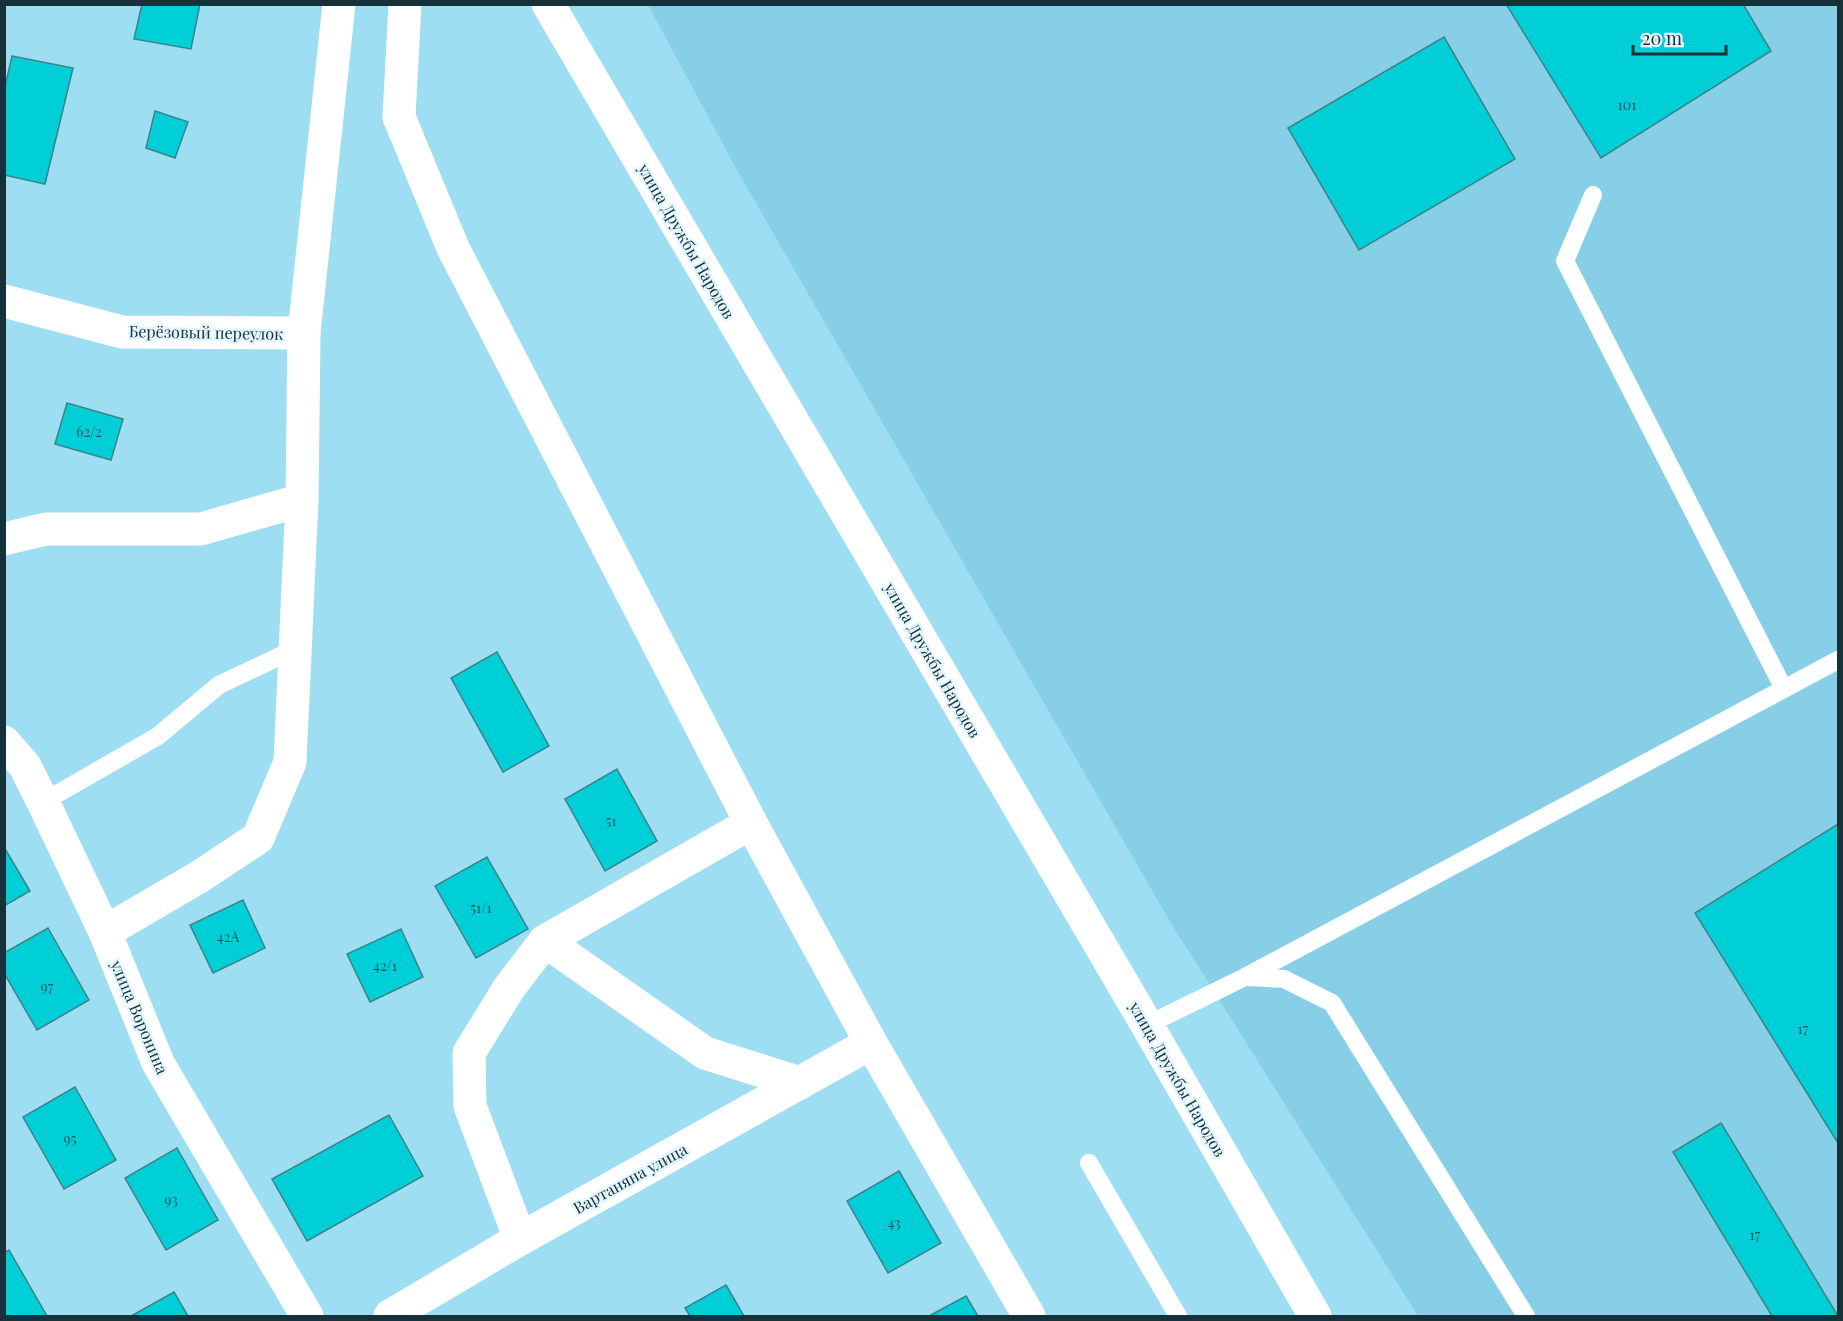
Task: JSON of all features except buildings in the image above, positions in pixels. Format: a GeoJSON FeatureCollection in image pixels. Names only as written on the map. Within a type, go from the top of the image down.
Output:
{"type":"FeatureCollection","features":[{"type":"Feature","properties":{"kind":"street"},"geometry":{"type":"LineString","coordinates":[[105,932],[199,877],[258,838],[290,762],[302,500],[304,333],[339,4]]}},
{"type":"Feature","properties":{"kind":"street"},"geometry":{"type":"LineString","coordinates":[[405,4],[399,117],[453,248],[751,823],[871,1043],[1029,1317]]}},
{"type":"Feature","properties":{"kind":"street","name":"улица Дружбы Народов"},"geometry":{"type":"LineString","coordinates":[[548,4],[1147,1025],[1315,1317]]}},
{"type":"Feature","properties":{"kind":"street","name":"Берёзовый переулок"},"geometry":{"type":"LineString","coordinates":[[4,301],[122,332],[304,333]]}},
{"type":"Feature","properties":{"kind":"street"},"geometry":{"type":"LineString","coordinates":[[4,538],[46,529],[201,529],[302,500]]}},
{"type":"Feature","properties":{"kind":"street","name":"улица Воронина"},"geometry":{"type":"LineString","coordinates":[[4,742],[25,766],[43,802],[105,932],[158,1063],[307,1317]]}},
{"type":"Feature","properties":{"kind":"street"},"geometry":{"type":"LineString","coordinates":[[520,1239],[470,1106],[469,1053],[509,988],[545,941],[751,823]]}},
{"type":"Feature","properties":{"kind":"street"},"geometry":{"type":"LineString","coordinates":[[545,941],[705,1053],[800,1083]]}},
{"type":"Feature","properties":{"kind":"street","name":"Вартаняна улица"},"geometry":{"type":"LineString","coordinates":[[390,1317],[520,1239],[871,1043]]}},
{"type":"Feature","properties":{"kind":"lane"},"geometry":{"type":"LineString","coordinates":[[1593,195],[1565,261],[1784,689]]}},
{"type":"Feature","properties":{"kind":"lane"},"geometry":{"type":"LineString","coordinates":[[43,802],[158,736],[219,685],[295,649]]}},
{"type":"Feature","properties":{"kind":"lane"},"geometry":{"type":"LineString","coordinates":[[1147,1025],[1245,977],[1839,660]]}},
{"type":"Feature","properties":{"kind":"lane"},"geometry":{"type":"LineString","coordinates":[[1245,977],[1284,979],[1332,1003],[1527,1317]]}},
{"type":"Feature","properties":{"kind":"lane"},"geometry":{"type":"LineString","coordinates":[[1089,1162],[1178,1317]]}},
{"type":"Feature","properties":{"kind":"shaded area"},"geometry":{"type":"Polygon","coordinates":[[[648,5],[1838,5],[1838,1316],[1418,1316],[1169,920],[738,172],[648,5]]]}}]}
